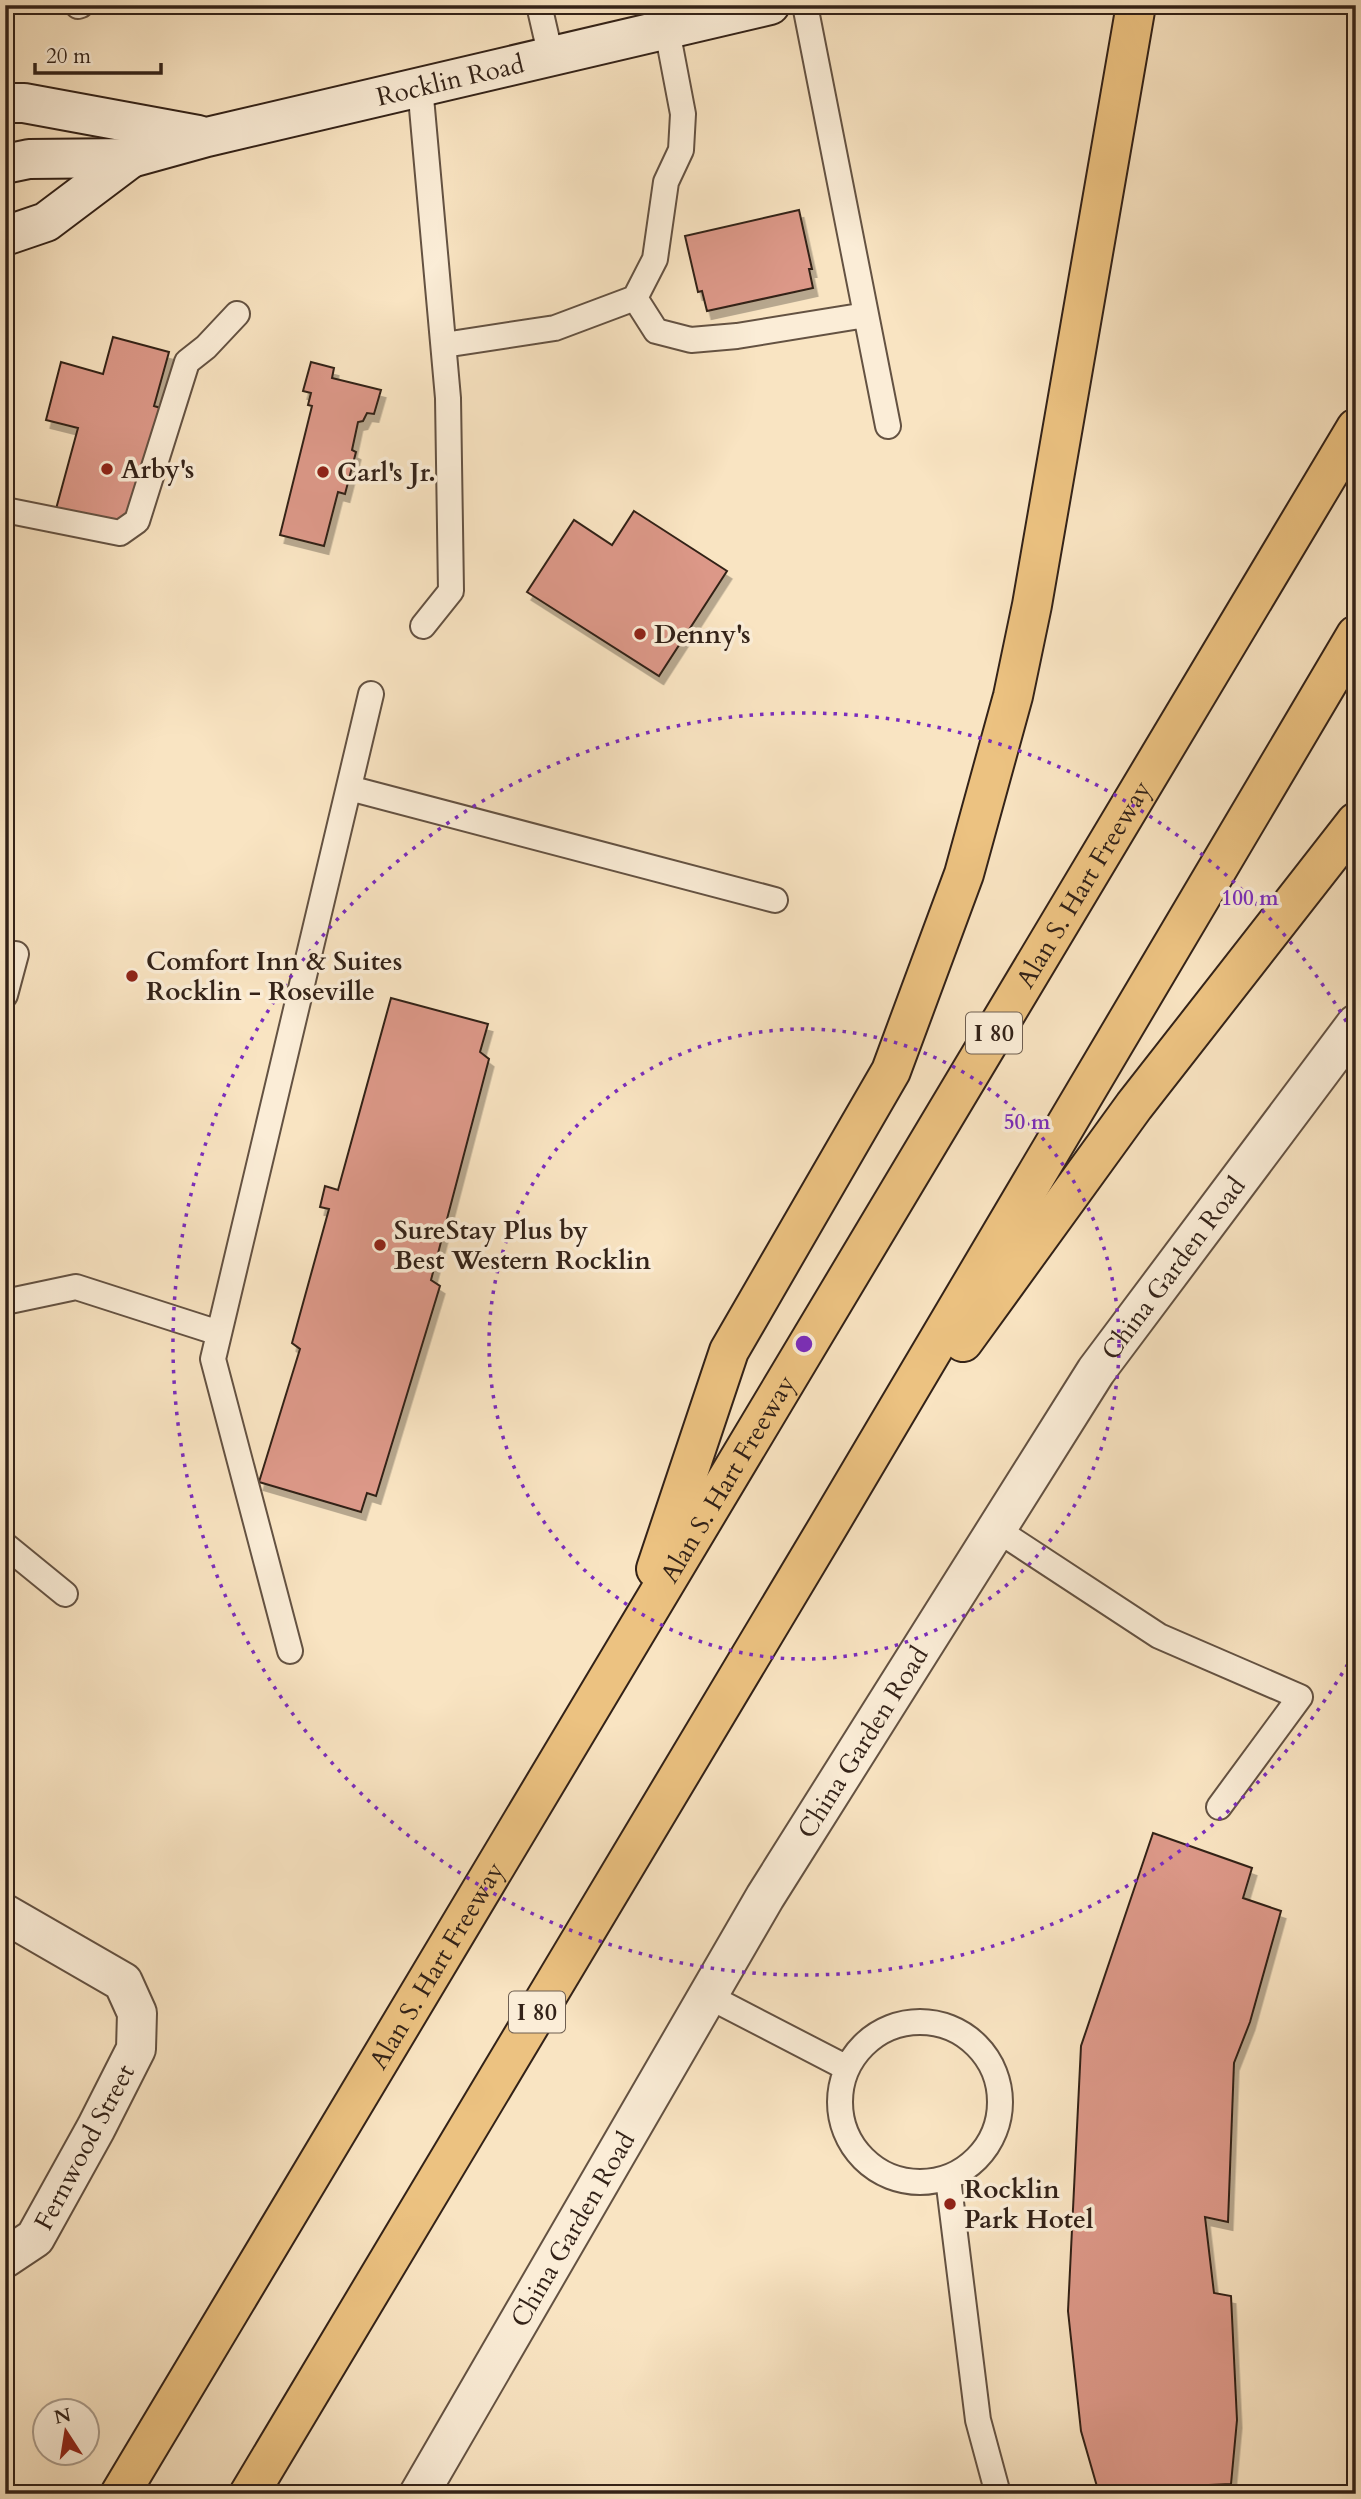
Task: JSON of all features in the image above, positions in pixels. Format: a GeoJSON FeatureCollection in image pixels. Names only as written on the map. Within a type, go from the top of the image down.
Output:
{"type":"FeatureCollection","features":[{"type":"Feature","properties":{"kind":"highway"},"geometry":{"type":"LineString","coordinates":[[633,1639],[729,1351],[891,1071],[964,874],[1013,696],[1032,605],[1136,5]]}},
{"type":"Feature","properties":{"kind":"highway","name":"Alan S. Hart Freeway"},"geometry":{"type":"LineString","coordinates":[[120,2494],[1356,428]]}},
{"type":"Feature","properties":{"kind":"highway","name":"I 80"},"geometry":{"type":"LineString","coordinates":[[249,2494],[826,1530],[1356,635]]}},
{"type":"Feature","properties":{"kind":"highway"},"geometry":{"type":"LineString","coordinates":[[826,1530],[1134,1106],[1356,822]]}},
{"type":"Feature","properties":{"kind":"street","name":"Rocklin Road"},"geometry":{"type":"LineString","coordinates":[[5,164],[29,159],[131,159],[207,136],[667,30],[704,13],[769,5]]}},
{"type":"Feature","properties":{"kind":"street"},"geometry":{"type":"LineString","coordinates":[[5,103],[23,103],[207,136]]}},
{"type":"Feature","properties":{"kind":"street","name":"Rocklin Road"},"geometry":{"type":"LineString","coordinates":[[5,236],[46,222],[131,159]]}},
{"type":"Feature","properties":{"kind":"street","name":"China Garden Road"},"geometry":{"type":"LineString","coordinates":[[419,2494],[765,1897],[1096,1371],[1356,1024]]}},
{"type":"Feature","properties":{"kind":"street","name":"Fernwood Street"},"geometry":{"type":"LineString","coordinates":[[5,1914],[123,1982],[136,2013],[136,2049],[96,2128],[35,2238],[5,2258]]}},
{"type":"Feature","properties":{"kind":"lane"},"geometry":{"type":"LineString","coordinates":[[539,5],[551,57]]}},
{"type":"Feature","properties":{"kind":"lane"},"geometry":{"type":"LineString","coordinates":[[805,5],[888,426]]}},
{"type":"Feature","properties":{"kind":"lane"},"geometry":{"type":"LineString","coordinates":[[444,345],[555,328],[635,298],[655,259],[666,182],[681,150],[683,114],[667,30]]}},
{"type":"Feature","properties":{"kind":"lane"},"geometry":{"type":"LineString","coordinates":[[420,86],[448,398],[451,591],[424,626]]}},
{"type":"Feature","properties":{"kind":"lane"},"geometry":{"type":"LineString","coordinates":[[635,298],[656,331],[691,340],[866,315]]}},
{"type":"Feature","properties":{"kind":"lane"},"geometry":{"type":"LineString","coordinates":[[5,510],[120,533],[137,521],[187,362],[206,347],[237,314]]}},
{"type":"Feature","properties":{"kind":"lane"},"geometry":{"type":"LineString","coordinates":[[290,1651],[213,1359],[371,694]]}},
{"type":"Feature","properties":{"kind":"lane"},"geometry":{"type":"LineString","coordinates":[[349,788],[775,900]]}},
{"type":"Feature","properties":{"kind":"lane"},"geometry":{"type":"LineString","coordinates":[[5,995],[16,954]]}},
{"type":"Feature","properties":{"kind":"lane"},"geometry":{"type":"LineString","coordinates":[[5,1302],[76,1287],[219,1333]]}},
{"type":"Feature","properties":{"kind":"lane"},"geometry":{"type":"LineString","coordinates":[[996,1529],[1159,1636],[1300,1697],[1219,1807]]}},
{"type":"Feature","properties":{"kind":"lane"},"geometry":{"type":"LineString","coordinates":[[5,1545],[65,1594]]}},
{"type":"Feature","properties":{"kind":"lane"},"geometry":{"type":"LineString","coordinates":[[708,1996],[847,2068]]}},
{"type":"Feature","properties":{"kind":"lane"},"geometry":{"type":"LineString","coordinates":[[924,2021],[954,2029],[980,2047],[996,2074],[1001,2105],[994,2136],[975,2162],[948,2178],[917,2183],[886,2175],[861,2157],[845,2130],[839,2099],[847,2068],[866,2043],[892,2026],[924,2021]]}},
{"type":"Feature","properties":{"kind":"lane"},"geometry":{"type":"LineString","coordinates":[[948,2178],[978,2420],[998,2494]]}},
{"type":"Feature","properties":{"kind":"building"},"geometry":{"type":"Polygon","coordinates":[[[799,210],[812,269],[809,269],[813,288],[707,311],[702,291],[698,292],[685,236],[799,210]]]}},
{"type":"Feature","properties":{"kind":"building","name":"Arby's"},"geometry":{"type":"Polygon","coordinates":[[[113,337],[169,352],[154,406],[164,409],[129,523],[56,509],[78,428],[46,420],[61,362],[103,374],[113,337]]]}},
{"type":"Feature","properties":{"kind":"building","name":"Carl's Jr."},"geometry":{"type":"Polygon","coordinates":[[[311,362],[334,368],[332,378],[381,390],[374,414],[367,413],[363,421],[358,422],[352,450],[356,452],[345,494],[338,492],[324,546],[280,535],[312,406],[308,405],[311,393],[303,391],[311,362]]]}},
{"type":"Feature","properties":{"kind":"building","name":"Denny's"},"geometry":{"type":"Polygon","coordinates":[[[634,511],[727,571],[659,676],[527,592],[574,520],[612,545],[634,511]]]}},
{"type":"Feature","properties":{"kind":"building","name":"SureStay Plus by Best Western Rocklin"},"geometry":{"type":"Polygon","coordinates":[[[391,998],[488,1024],[480,1052],[489,1059],[431,1280],[440,1286],[376,1496],[367,1493],[361,1512],[259,1482],[300,1349],[292,1343],[329,1209],[320,1207],[325,1186],[338,1190],[391,998]]]}},
{"type":"Feature","properties":{"kind":"building"},"geometry":{"type":"Polygon","coordinates":[[[1153,1833],[1252,1868],[1243,1898],[1281,1911],[1250,2022],[1234,2063],[1228,2222],[1205,2217],[1214,2293],[1231,2296],[1237,2420],[1231,2484],[1098,2490],[1081,2431],[1068,2311],[1081,2046],[1153,1833]]]}},
{"type":"Feature","properties":{"kind":"place","name":"Arby's"},"geometry":{"type":"Point","coordinates":[107,469]}},
{"type":"Feature","properties":{"kind":"place","name":"Carl's Jr."},"geometry":{"type":"Point","coordinates":[323,472]}},
{"type":"Feature","properties":{"kind":"place","name":"Denny's"},"geometry":{"type":"Point","coordinates":[640,634]}},
{"type":"Feature","properties":{"kind":"place","name":"Comfort Inn & Suites Rocklin - Roseville"},"geometry":{"type":"Point","coordinates":[132,976]}},
{"type":"Feature","properties":{"kind":"place","name":"SureStay Plus by Best Western Rocklin"},"geometry":{"type":"Point","coordinates":[380,1245]}},
{"type":"Feature","properties":{"kind":"place","name":"Rocklin Park Hotel"},"geometry":{"type":"Point","coordinates":[950,2204]}}]}
